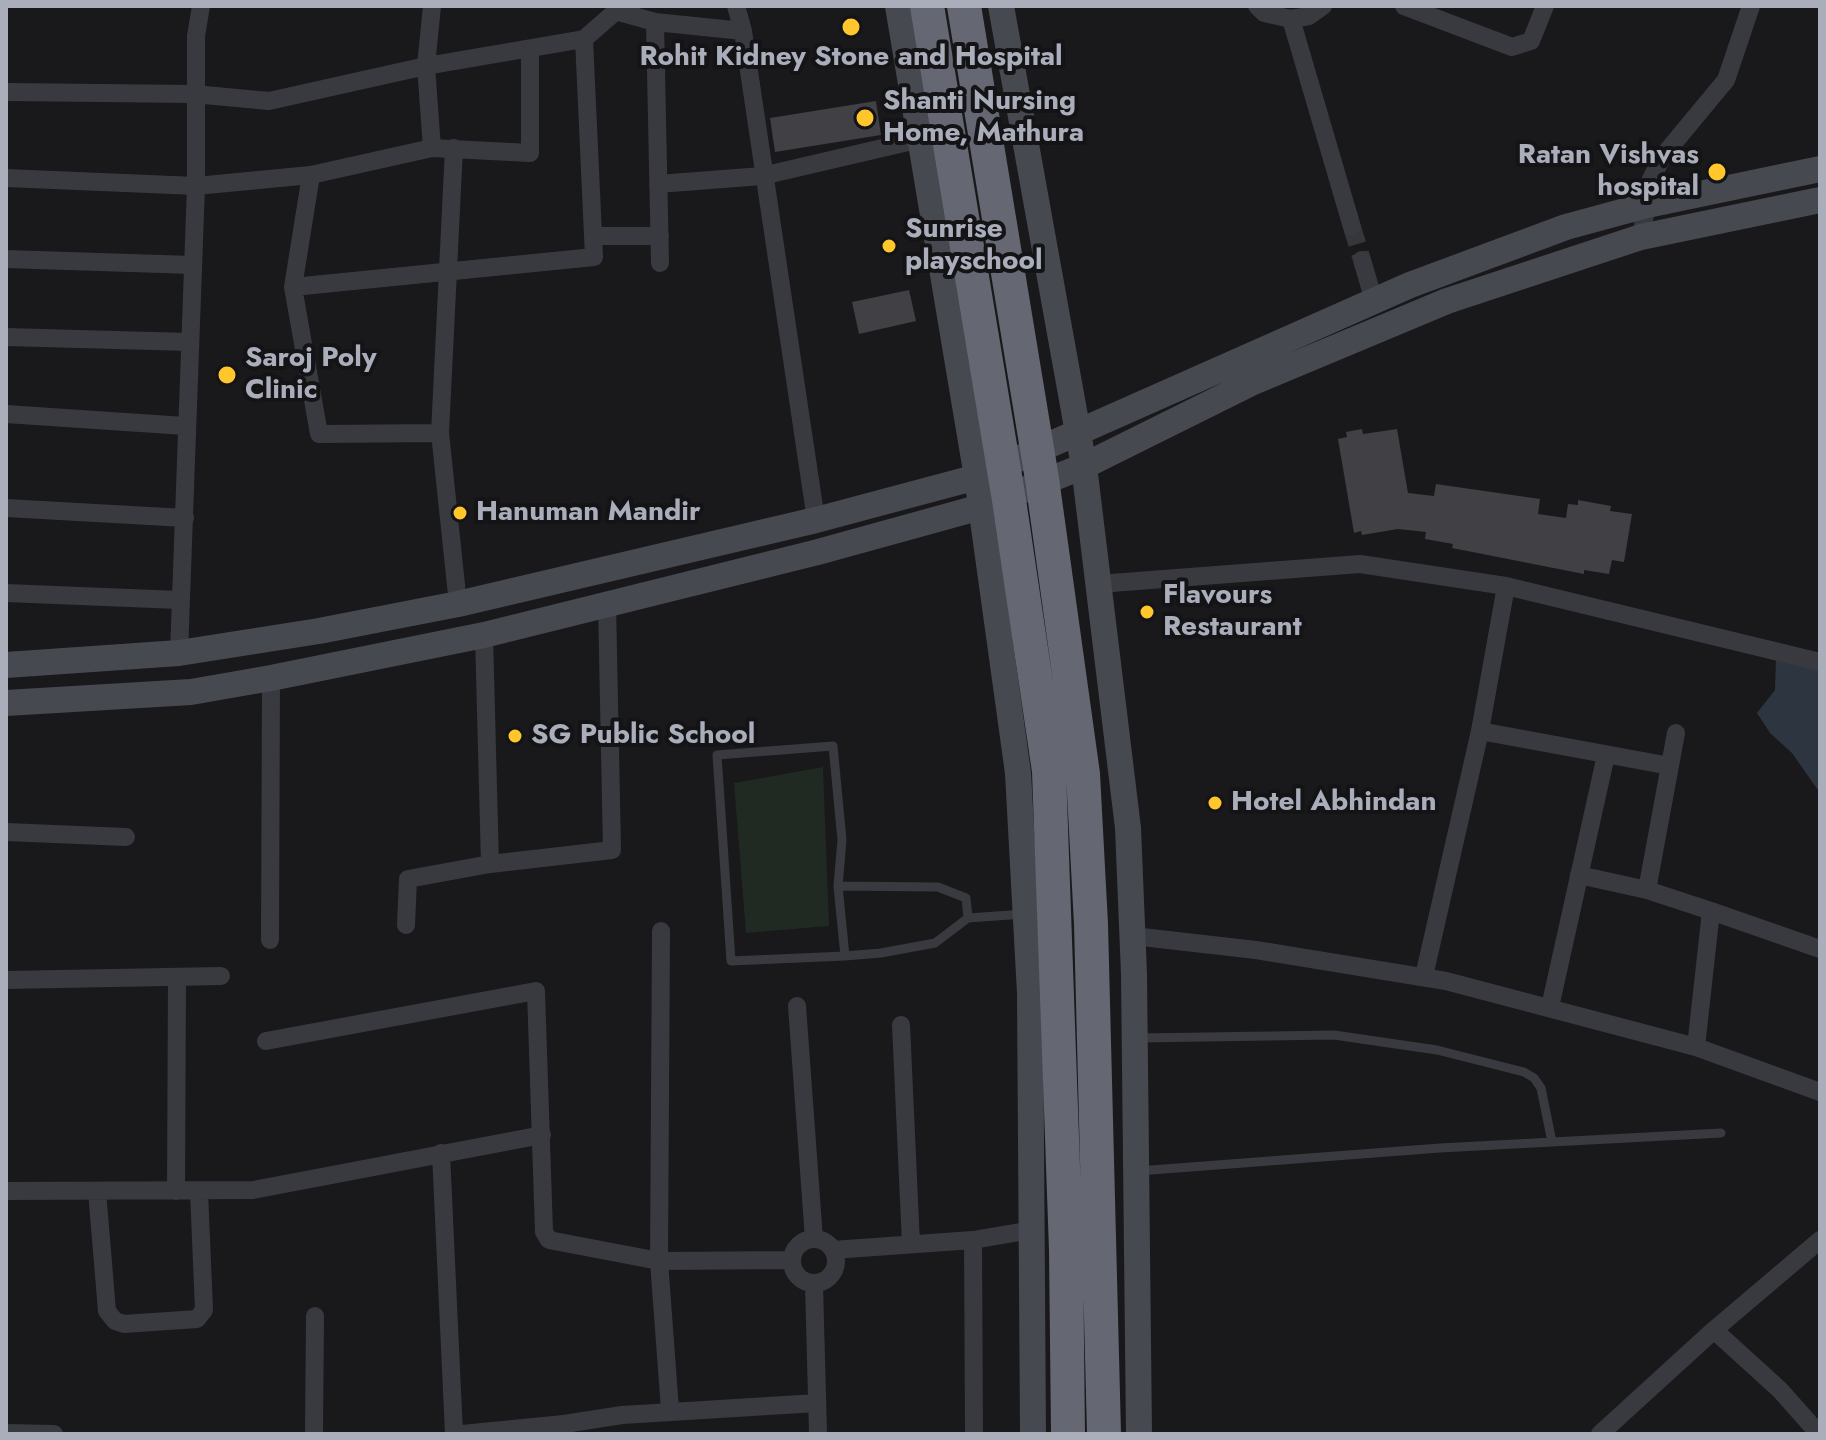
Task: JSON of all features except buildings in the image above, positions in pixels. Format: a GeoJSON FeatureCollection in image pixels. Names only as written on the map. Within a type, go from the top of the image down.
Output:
{"type":"FeatureCollection","features":[{"type":"Feature","properties":{"kind":"highway"},"geometry":{"type":"LineString","coordinates":[[927,6],[1009,500],[1049,771],[1054,842],[1068,1434]]}},
{"type":"Feature","properties":{"kind":"highway"},"geometry":{"type":"LineString","coordinates":[[964,6],[1042,479],[1083,774],[1091,924],[1104,1434]]}},
{"type":"Feature","properties":{"kind":"main road"},"geometry":{"type":"LineString","coordinates":[[898,6],[977,477],[1018,773],[1026,914],[1033,1434]]}},
{"type":"Feature","properties":{"kind":"main road"},"geometry":{"type":"LineString","coordinates":[[1001,6],[1084,466],[1128,828],[1133,936],[1139,1434]]}},
{"type":"Feature","properties":{"kind":"main road"},"geometry":{"type":"LineString","coordinates":[[6,665],[179,653],[319,631],[458,604],[816,520],[977,477],[1374,301],[1566,227],[1647,205],[1820,169]]}},
{"type":"Feature","properties":{"kind":"main road"},"geometry":{"type":"LineString","coordinates":[[6,703],[191,692],[271,678],[484,635],[818,552],[981,507],[1084,466],[1251,383],[1447,301],[1641,237],[1820,200]]}},
{"type":"Feature","properties":{"kind":"street"},"geometry":{"type":"LineString","coordinates":[[179,653],[196,186],[194,94],[201,6]]}},
{"type":"Feature","properties":{"kind":"street"},"geometry":{"type":"LineString","coordinates":[[432,6],[426,66],[432,148]]}},
{"type":"Feature","properties":{"kind":"street"},"geometry":{"type":"LineString","coordinates":[[736,6],[743,31],[762,176],[816,520]]}},
{"type":"Feature","properties":{"kind":"street"},"geometry":{"type":"LineString","coordinates":[[1257,6],[1264,13],[1291,19],[1309,16],[1323,6]]}},
{"type":"Feature","properties":{"kind":"street"},"geometry":{"type":"LineString","coordinates":[[1404,6],[1512,47],[1531,41],[1545,6]]}},
{"type":"Feature","properties":{"kind":"street"},"geometry":{"type":"LineString","coordinates":[[1641,237],[1651,179],[1663,156],[1726,80],[1751,6]]}},
{"type":"Feature","properties":{"kind":"street"},"geometry":{"type":"LineString","coordinates":[[6,92],[194,94],[269,101],[426,66],[584,39],[621,9],[655,22],[743,31]]}},
{"type":"Feature","properties":{"kind":"street"},"geometry":{"type":"LineString","coordinates":[[1291,19],[1352,227]]}},
{"type":"Feature","properties":{"kind":"street"},"geometry":{"type":"LineString","coordinates":[[655,22],[660,263]]}},
{"type":"Feature","properties":{"kind":"street"},"geometry":{"type":"LineString","coordinates":[[293,287],[594,257],[584,39]]}},
{"type":"Feature","properties":{"kind":"street"},"geometry":{"type":"LineString","coordinates":[[6,178],[196,186],[311,175],[432,148],[530,153],[530,49]]}},
{"type":"Feature","properties":{"kind":"street"},"geometry":{"type":"LineString","coordinates":[[658,184],[762,176],[921,139]]}},
{"type":"Feature","properties":{"kind":"street"},"geometry":{"type":"LineString","coordinates":[[454,148],[440,433],[458,604]]}},
{"type":"Feature","properties":{"kind":"street"},"geometry":{"type":"LineString","coordinates":[[311,175],[293,287],[319,434],[440,433]]}},
{"type":"Feature","properties":{"kind":"street"},"geometry":{"type":"LineString","coordinates":[[594,236],[660,236]]}},
{"type":"Feature","properties":{"kind":"street"},"geometry":{"type":"LineString","coordinates":[[6,259],[192,265]]}},
{"type":"Feature","properties":{"kind":"street"},"geometry":{"type":"LineString","coordinates":[[1362,260],[1374,301]]}},
{"type":"Feature","properties":{"kind":"street"},"geometry":{"type":"LineString","coordinates":[[6,337],[189,342]]}},
{"type":"Feature","properties":{"kind":"street"},"geometry":{"type":"LineString","coordinates":[[6,414],[185,426]]}},
{"type":"Feature","properties":{"kind":"street"},"geometry":{"type":"LineString","coordinates":[[6,508],[185,518]]}},
{"type":"Feature","properties":{"kind":"street"},"geometry":{"type":"LineString","coordinates":[[1098,584],[1360,564],[1506,586],[1820,662]]}},
{"type":"Feature","properties":{"kind":"street"},"geometry":{"type":"LineString","coordinates":[[1424,976],[1480,731],[1506,586]]}},
{"type":"Feature","properties":{"kind":"street"},"geometry":{"type":"LineString","coordinates":[[6,593],[179,600]]}},
{"type":"Feature","properties":{"kind":"street"},"geometry":{"type":"LineString","coordinates":[[406,925],[408,879],[490,864],[612,850],[607,603]]}},
{"type":"Feature","properties":{"kind":"street"},"geometry":{"type":"LineString","coordinates":[[484,635],[490,864]]}},
{"type":"Feature","properties":{"kind":"street"},"geometry":{"type":"LineString","coordinates":[[270,940],[271,678]]}},
{"type":"Feature","properties":{"kind":"street"},"geometry":{"type":"LineString","coordinates":[[1480,731],[1670,766]]}},
{"type":"Feature","properties":{"kind":"street"},"geometry":{"type":"LineString","coordinates":[[1647,890],[1676,733]]}},
{"type":"Feature","properties":{"kind":"street"},"geometry":{"type":"LineString","coordinates":[[1550,1007],[1606,755]]}},
{"type":"Feature","properties":{"kind":"street"},"geometry":{"type":"LineString","coordinates":[[6,832],[126,837]]}},
{"type":"Feature","properties":{"kind":"street"},"geometry":{"type":"LineString","coordinates":[[1579,875],[1647,890],[1820,949]]}},
{"type":"Feature","properties":{"kind":"street"},"geometry":{"type":"LineString","coordinates":[[1696,1047],[1711,911]]}},
{"type":"Feature","properties":{"kind":"street"},"geometry":{"type":"LineString","coordinates":[[661,931],[659,1261],[670,1410]]}},
{"type":"Feature","properties":{"kind":"street"},"geometry":{"type":"LineString","coordinates":[[1133,936],[1424,976],[1696,1047],[1820,1092]]}},
{"type":"Feature","properties":{"kind":"street"},"geometry":{"type":"LineString","coordinates":[[6,980],[221,976]]}},
{"type":"Feature","properties":{"kind":"street"},"geometry":{"type":"LineString","coordinates":[[176,1191],[177,977]]}},
{"type":"Feature","properties":{"kind":"street"},"geometry":{"type":"LineString","coordinates":[[266,1041],[536,991],[544,1232],[549,1240],[659,1261],[791,1260]]}},
{"type":"Feature","properties":{"kind":"street"},"geometry":{"type":"LineString","coordinates":[[797,1006],[814,1239]]}},
{"type":"Feature","properties":{"kind":"street"},"geometry":{"type":"LineString","coordinates":[[901,1025],[911,1244]]}},
{"type":"Feature","properties":{"kind":"street"},"geometry":{"type":"LineString","coordinates":[[6,1191],[199,1192],[272,1187],[542,1135]]}},
{"type":"Feature","properties":{"kind":"street"},"geometry":{"type":"LineString","coordinates":[[441,1153],[454,1434]]}},
{"type":"Feature","properties":{"kind":"street"},"geometry":{"type":"LineString","coordinates":[[97,1191],[107,1311],[115,1321],[124,1324],[197,1319],[204,1310],[199,1192]]}},
{"type":"Feature","properties":{"kind":"street"},"geometry":{"type":"LineString","coordinates":[[814,1239],[833,1250],[973,1240],[1032,1230]]}},
{"type":"Feature","properties":{"kind":"street"},"geometry":{"type":"LineString","coordinates":[[814,1239],[798,1245],[791,1260],[797,1277],[814,1284],[831,1276],[835,1267],[833,1250]]}},
{"type":"Feature","properties":{"kind":"street"},"geometry":{"type":"LineString","coordinates":[[973,1240],[974,1434]]}},
{"type":"Feature","properties":{"kind":"street"},"geometry":{"type":"LineString","coordinates":[[1600,1434],[1714,1330],[1819,1242]]}},
{"type":"Feature","properties":{"kind":"street"},"geometry":{"type":"LineString","coordinates":[[814,1284],[818,1434]]}},
{"type":"Feature","properties":{"kind":"street"},"geometry":{"type":"LineString","coordinates":[[314,1434],[315,1316]]}},
{"type":"Feature","properties":{"kind":"street"},"geometry":{"type":"LineString","coordinates":[[1714,1330],[1788,1398],[1819,1434]]}},
{"type":"Feature","properties":{"kind":"street"},"geometry":{"type":"LineString","coordinates":[[462,1434],[564,1429],[670,1410],[817,1403]]}},
{"type":"Feature","properties":{"kind":"street"},"geometry":{"type":"LineString","coordinates":[[6,1433],[54,1434]]}},
{"type":"Feature","properties":{"kind":"lane"},"geometry":{"type":"LineString","coordinates":[[845,956],[838,886],[842,840],[833,746],[717,755],[731,961],[845,956],[935,943],[968,918],[1026,914]]}},
{"type":"Feature","properties":{"kind":"lane"},"geometry":{"type":"LineString","coordinates":[[838,886],[938,887],[966,898],[968,918]]}},
{"type":"Feature","properties":{"kind":"lane"},"geometry":{"type":"LineString","coordinates":[[1134,1038],[1334,1035],[1437,1050],[1524,1072],[1534,1078],[1541,1088],[1552,1142]]}},
{"type":"Feature","properties":{"kind":"lane"},"geometry":{"type":"LineString","coordinates":[[1135,1171],[1721,1133]]}},
{"type":"Feature","properties":{"kind":"shaded area"},"geometry":{"type":"Polygon","coordinates":[[[1776,656],[1820,669],[1820,793],[1792,753],[1770,733],[1757,713],[1775,690],[1776,656]]]}},
{"type":"Feature","properties":{"kind":"shaded area"},"geometry":{"type":"Polygon","coordinates":[[[823,767],[829,926],[746,933],[734,783],[823,767]]]}},
{"type":"Feature","properties":{"kind":"tunnel"},"geometry":{"type":"LineString","coordinates":[[1352,227],[1362,260]]}},
{"type":"Feature","properties":{"kind":"place","name":"Rohit Kidney Stone and Hospital"},"geometry":{"type":"Point","coordinates":[851,27]}},
{"type":"Feature","properties":{"kind":"place","name":"Shanti Nursing Home, Mathura"},"geometry":{"type":"Point","coordinates":[865,118]}},
{"type":"Feature","properties":{"kind":"place","name":"Ratan Vishvas hospital"},"geometry":{"type":"Point","coordinates":[1717,172]}},
{"type":"Feature","properties":{"kind":"place","name":"Sunrise playschool"},"geometry":{"type":"Point","coordinates":[889,246]}},
{"type":"Feature","properties":{"kind":"place","name":"Saroj Poly Clinic"},"geometry":{"type":"Point","coordinates":[227,375]}},
{"type":"Feature","properties":{"kind":"place","name":"Hanuman Mandir"},"geometry":{"type":"Point","coordinates":[460,513]}},
{"type":"Feature","properties":{"kind":"place","name":"Flavours Restaurant"},"geometry":{"type":"Point","coordinates":[1147,612]}},
{"type":"Feature","properties":{"kind":"place","name":"SG Public School"},"geometry":{"type":"Point","coordinates":[515,736]}},
{"type":"Feature","properties":{"kind":"place","name":"Hotel Abhindan"},"geometry":{"type":"Point","coordinates":[1215,803]}}]}
